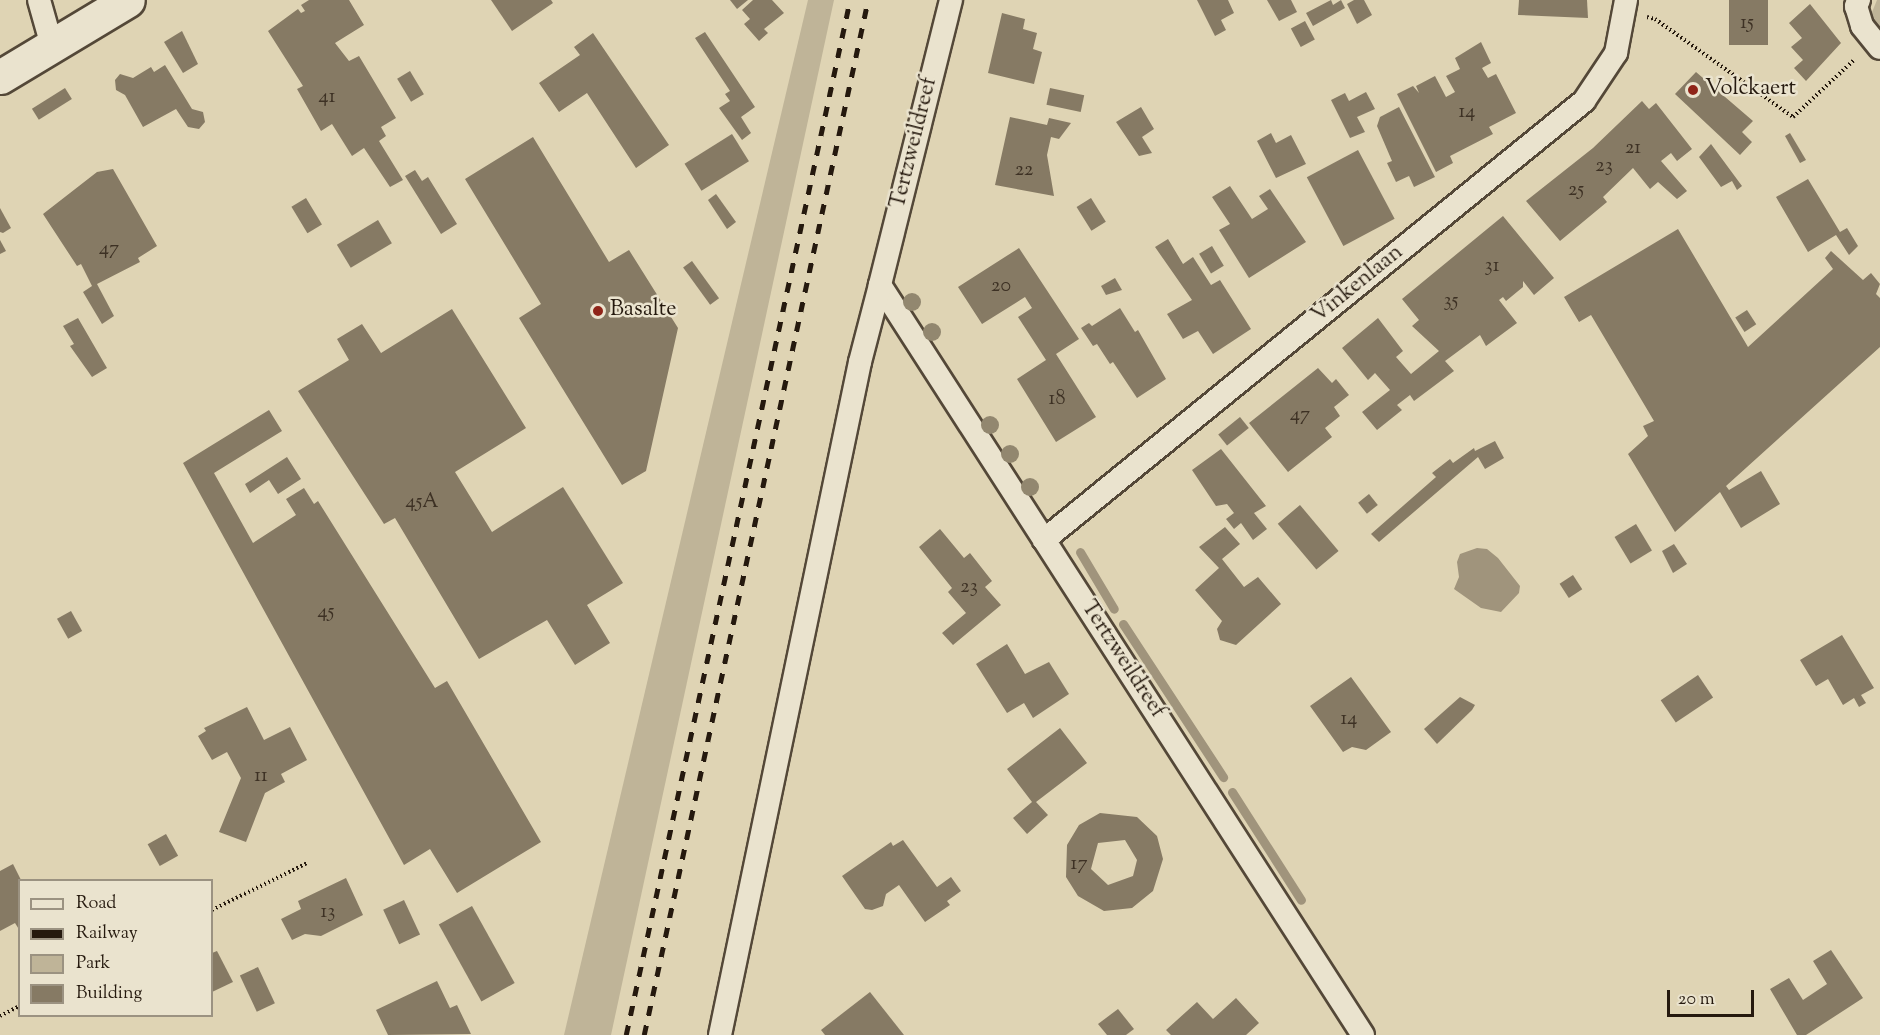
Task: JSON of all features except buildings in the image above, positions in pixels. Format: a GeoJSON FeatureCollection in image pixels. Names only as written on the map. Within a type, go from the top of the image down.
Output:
{"type":"FeatureCollection","features":[{"type":"Feature","properties":{"kind":"street"},"geometry":{"type":"LineString","coordinates":[[39,0],[52,46]]}},
{"type":"Feature","properties":{"kind":"street"},"geometry":{"type":"LineString","coordinates":[[0,77],[128,0]]}},
{"type":"Feature","properties":{"kind":"street","name":"Tertzweildreef"},"geometry":{"type":"LineString","coordinates":[[720,1035],[860,362],[951,0]]}},
{"type":"Feature","properties":{"kind":"street"},"geometry":{"type":"LineString","coordinates":[[1859,0],[1856,6],[1862,26],[1877,45]]}},
{"type":"Feature","properties":{"kind":"street","name":"Vinkenlaan"},"geometry":{"type":"LineString","coordinates":[[1044,540],[1584,101],[1616,53],[1626,6]]}},
{"type":"Feature","properties":{"kind":"street","name":"Tertzweildreef"},"geometry":{"type":"LineString","coordinates":[[880,285],[1363,1035]]}},
{"type":"Feature","properties":{"kind":"path"},"geometry":{"type":"LineString","coordinates":[[1626,6],[1655,19],[1792,117],[1877,45]]}},
{"type":"Feature","properties":{"kind":"path"},"geometry":{"type":"LineString","coordinates":[[213,910],[307,863]]}},
{"type":"Feature","properties":{"kind":"path"},"geometry":{"type":"LineString","coordinates":[[0,1016],[18,1007]]}},
{"type":"Feature","properties":{"kind":"green space"},"geometry":{"type":"Polygon","coordinates":[[[808,0],[834,0],[611,1035],[564,1035],[808,0]]]}},
{"type":"Feature","properties":{"kind":"green space"},"geometry":{"type":"Polygon","coordinates":[[[1877,0],[1880,0],[1880,32],[1870,17],[1877,0]]]}},
{"type":"Feature","properties":{"kind":"shaded area"},"geometry":{"type":"Polygon","coordinates":[[[1477,548],[1487,549],[1498,558],[1520,586],[1519,593],[1501,612],[1481,608],[1454,589],[1459,577],[1457,562],[1460,554],[1477,548]]]}},
{"type":"Feature","properties":{"kind":"waterway"},"geometry":{"type":"LineString","coordinates":[[1080,552],[1114,609]]}},
{"type":"Feature","properties":{"kind":"waterway"},"geometry":{"type":"LineString","coordinates":[[1123,624],[1223,777]]}},
{"type":"Feature","properties":{"kind":"waterway"},"geometry":{"type":"LineString","coordinates":[[1232,792],[1301,900]]}},
{"type":"Feature","properties":{"kind":"railway"},"geometry":{"type":"LineString","coordinates":[[626,1035],[850,0]]}},
{"type":"Feature","properties":{"kind":"railway"},"geometry":{"type":"LineString","coordinates":[[644,1035],[868,0]]}},
{"type":"Feature","properties":{"kind":"place","name":"Volckaert"},"geometry":{"type":"Point","coordinates":[1693,90]}},
{"type":"Feature","properties":{"kind":"place","name":"Basalte"},"geometry":{"type":"Point","coordinates":[598,311]}}]}
